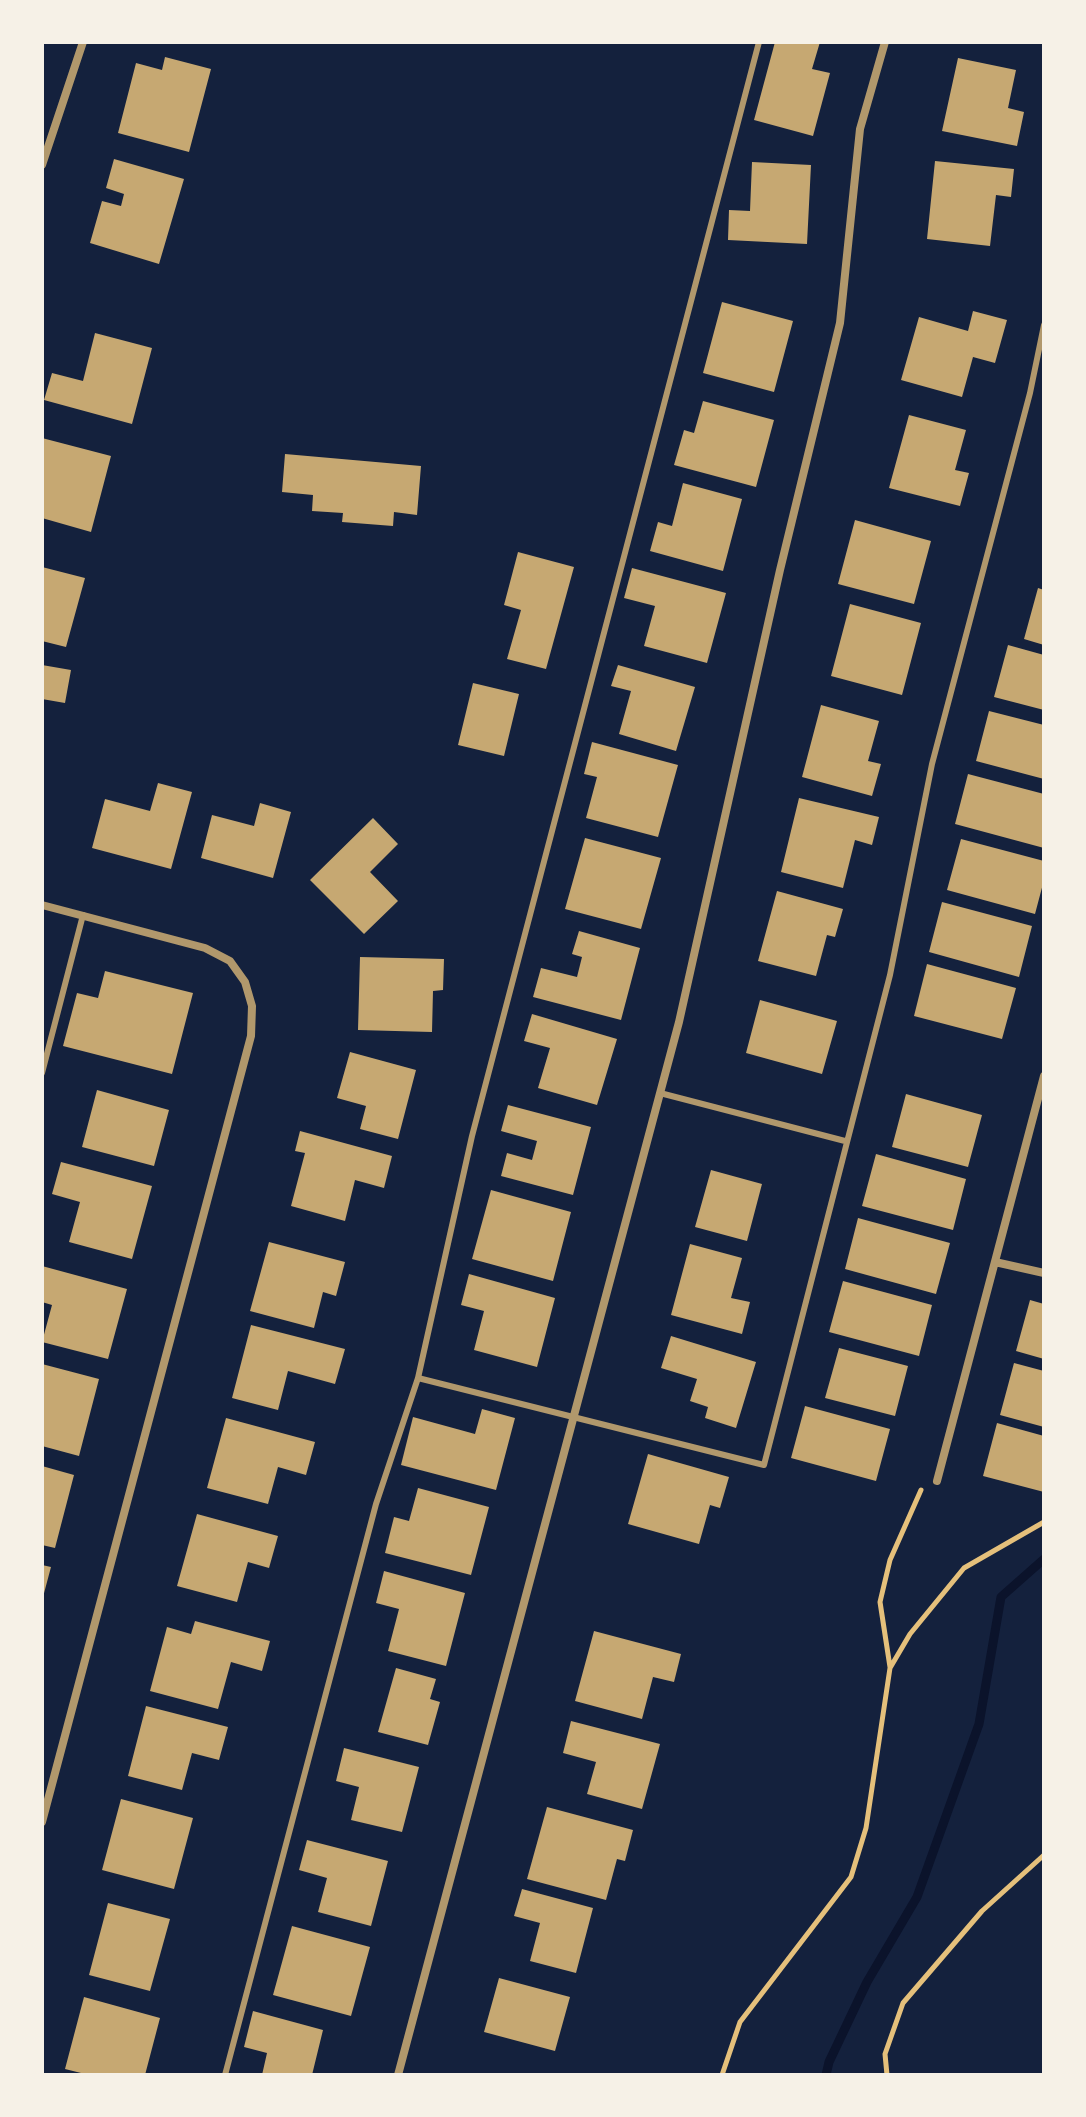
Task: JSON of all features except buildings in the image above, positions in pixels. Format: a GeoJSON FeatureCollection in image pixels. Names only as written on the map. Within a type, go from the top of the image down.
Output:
{"type":"FeatureCollection","features":[{"type":"Feature","properties":{"kind":"street"},"geometry":{"type":"LineString","coordinates":[[42,165],[83,42]]}},
{"type":"Feature","properties":{"kind":"street"},"geometry":{"type":"LineString","coordinates":[[398,2075],[660,1093],[840,323],[860,129],[885,42]]}},
{"type":"Feature","properties":{"kind":"street"},"geometry":{"type":"LineString","coordinates":[[42,905],[205,948],[230,961],[245,982],[252,1006],[251,1036],[42,1822]]}},
{"type":"Feature","properties":{"kind":"street"},"geometry":{"type":"LineString","coordinates":[[938,1477],[1044,1076]]}},
{"type":"Feature","properties":{"kind":"street"},"geometry":{"type":"LineString","coordinates":[[995,1262],[1044,1273]]}},
{"type":"Feature","properties":{"kind":"lane"},"geometry":{"type":"LineString","coordinates":[[225,2075],[376,1504],[418,1378],[472,1136],[759,42]]}},
{"type":"Feature","properties":{"kind":"lane"},"geometry":{"type":"LineString","coordinates":[[418,1378],[764,1465],[890,975],[935,751],[1030,393],[1044,325]]}},
{"type":"Feature","properties":{"kind":"lane"},"geometry":{"type":"LineString","coordinates":[[42,1073],[83,915]]}},
{"type":"Feature","properties":{"kind":"lane"},"geometry":{"type":"LineString","coordinates":[[660,1093],[845,1141]]}},
{"type":"Feature","properties":{"kind":"path"},"geometry":{"type":"LineString","coordinates":[[722,2075],[740,2022],[851,1877],[869,1814],[890,1668],[880,1602],[890,1560],[927,1474],[938,1477]]}},
{"type":"Feature","properties":{"kind":"path"},"geometry":{"type":"LineString","coordinates":[[890,1668],[910,1634],[964,1568],[1044,1522]]}},
{"type":"Feature","properties":{"kind":"path"},"geometry":{"type":"LineString","coordinates":[[887,2075],[885,2054],[903,2003],[982,1911],[1044,1855]]}},
{"type":"Feature","properties":{"kind":"waterway"},"geometry":{"type":"LineString","coordinates":[[826,2075],[829,2062],[867,1982],[917,1897],[979,1724],[1001,1597],[1044,1559]]}}]}
